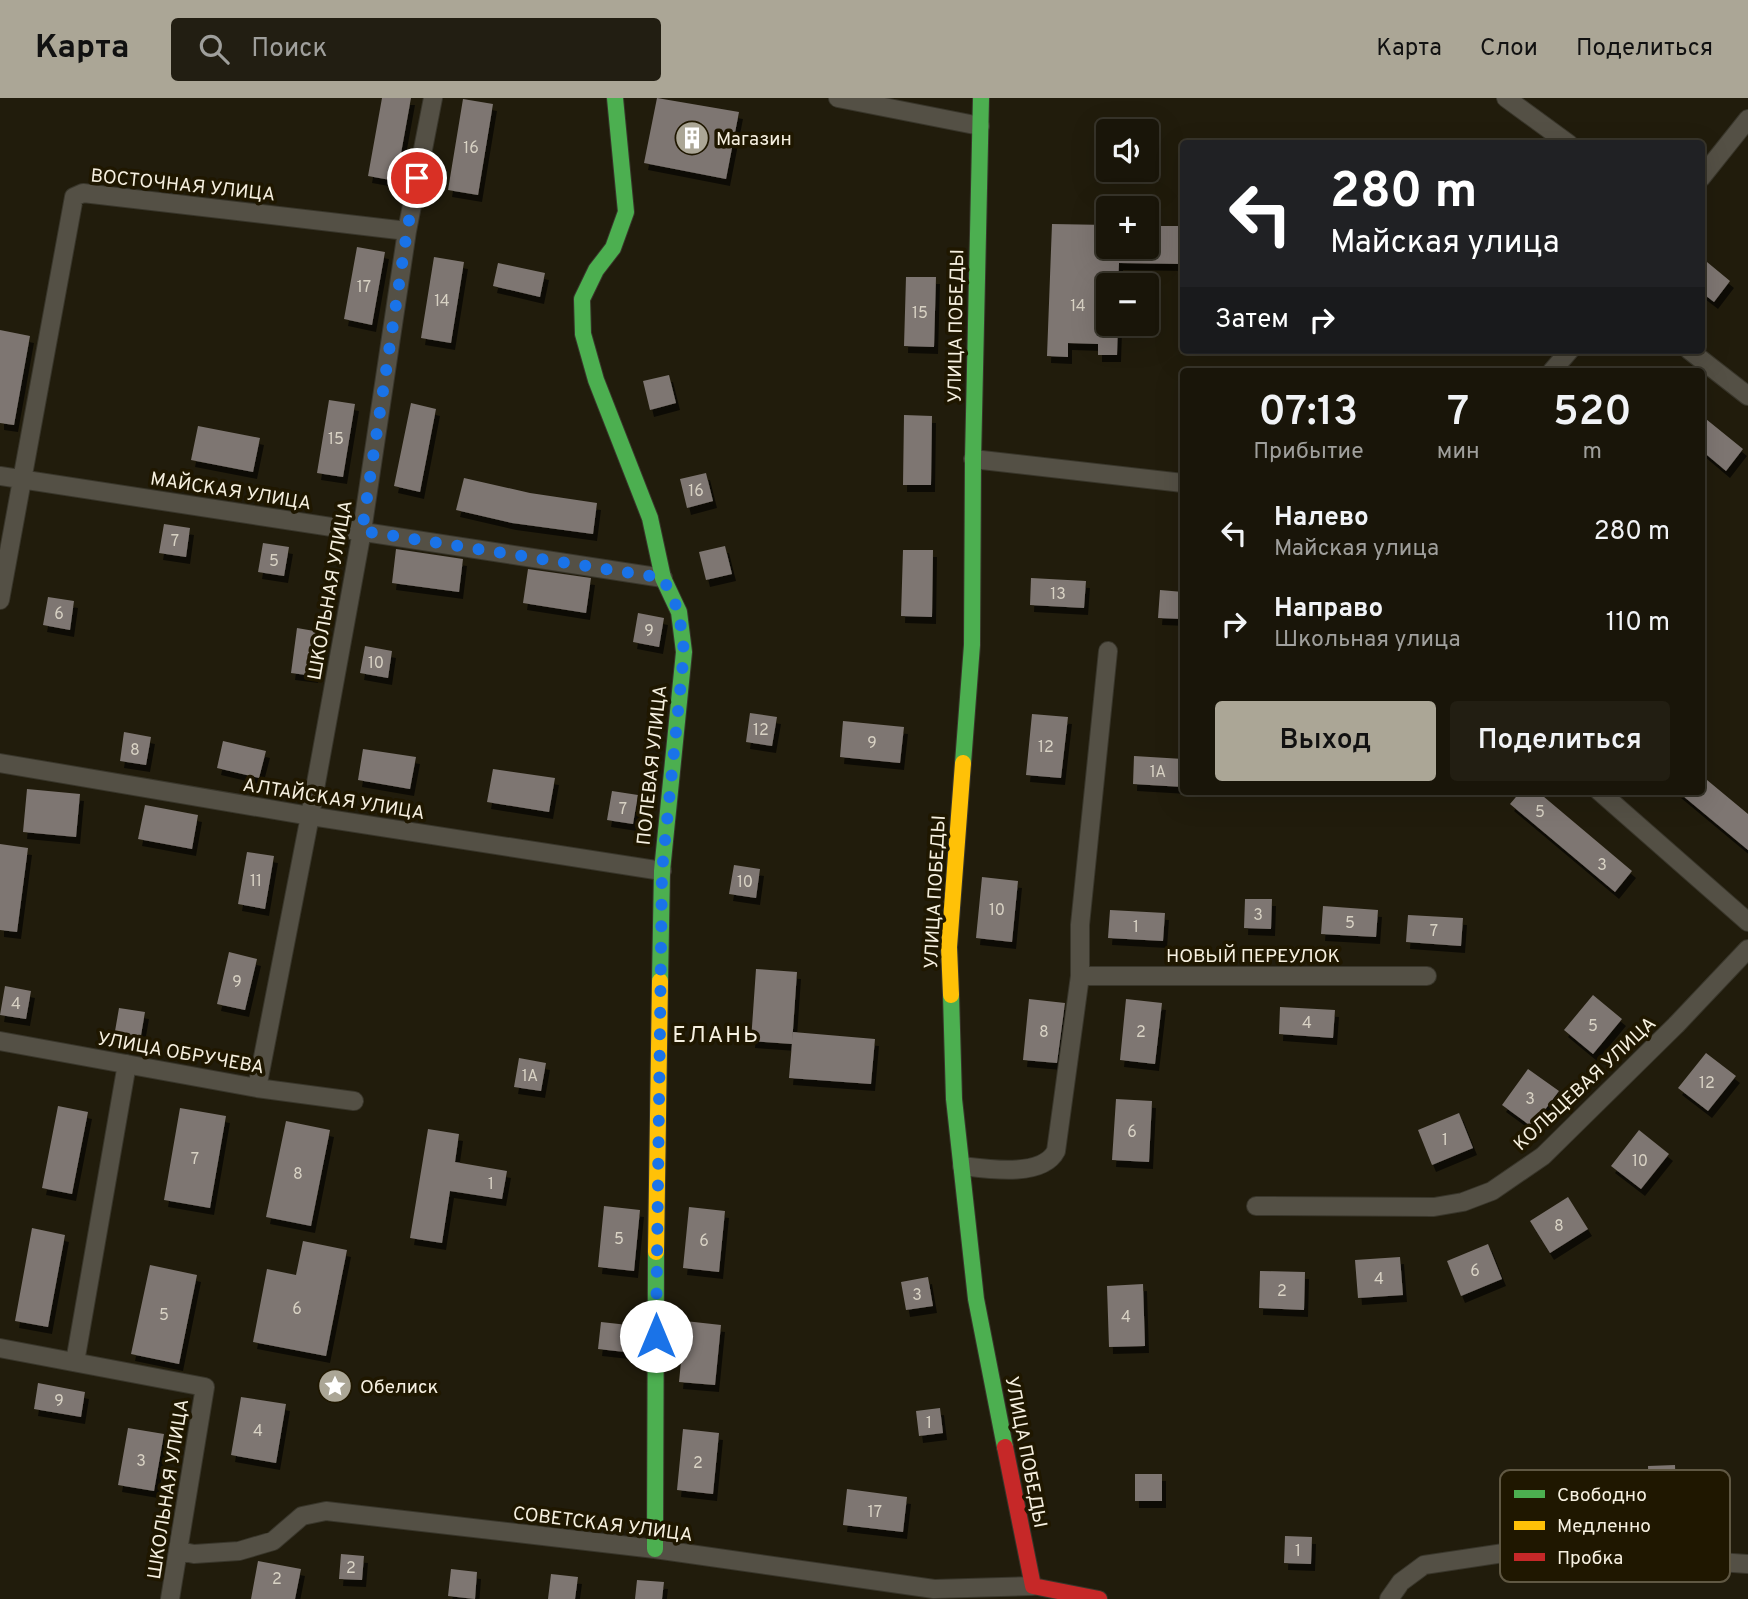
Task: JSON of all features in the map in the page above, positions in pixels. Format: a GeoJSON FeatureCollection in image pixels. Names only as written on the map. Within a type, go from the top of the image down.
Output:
{"type":"FeatureCollection","features":[{"type":"Feature","properties":{"kind":"street","name":"ШКОЛЬНАЯ УЛИЦА"},"geometry":{"type":"LineString","coordinates":[[257,1088],[362,531],[407,231],[433,98]]}},
{"type":"Feature","properties":{"kind":"street","name":"ПОЛЕВАЯ УЛИЦА"},"geometry":{"type":"LineString","coordinates":[[615,98],[626,212],[613,248],[596,270],[582,299],[583,334],[596,380],[650,518],[663,578],[679,612],[684,652],[662,871],[657,1149],[655,1549]]}},
{"type":"Feature","properties":{"kind":"street"},"geometry":{"type":"LineString","coordinates":[[838,98],[980,127]]}},
{"type":"Feature","properties":{"kind":"street","name":"УЛИЦА ПОБЕДЫ"},"geometry":{"type":"LineString","coordinates":[[981,98],[971,654],[949,947],[954,1099],[976,1299],[1033,1586]]}},
{"type":"Feature","properties":{"kind":"street"},"geometry":{"type":"LineString","coordinates":[[1506,98],[1564,140]]}},
{"type":"Feature","properties":{"kind":"street"},"geometry":{"type":"LineString","coordinates":[[1705,173],[1748,118]]}},
{"type":"Feature","properties":{"kind":"street","name":"ВОСТОЧНАЯ УЛИЦА"},"geometry":{"type":"LineString","coordinates":[[22,480],[74,197],[78,194],[407,231]]}},
{"type":"Feature","properties":{"kind":"street"},"geometry":{"type":"LineString","coordinates":[[1555,368],[1567,354]]}},
{"type":"Feature","properties":{"kind":"street"},"geometry":{"type":"LineString","coordinates":[[1694,354],[1748,396]]}},
{"type":"Feature","properties":{"kind":"street"},"geometry":{"type":"LineString","coordinates":[[973,459],[1180,483]]}},
{"type":"Feature","properties":{"kind":"street","name":"МАЙСКАЯ УЛИЦА"},"geometry":{"type":"LineString","coordinates":[[0,476],[663,578]]}},
{"type":"Feature","properties":{"kind":"street"},"geometry":{"type":"LineString","coordinates":[[0,600],[22,480]]}},
{"type":"Feature","properties":{"kind":"street"},"geometry":{"type":"LineString","coordinates":[[962,1166],[1009,1170],[1034,1167],[1052,1158],[1056,1152],[1080,976],[1080,925],[1108,651]]}},
{"type":"Feature","properties":{"kind":"street","name":"АЛТАЙСКАЯ УЛИЦА"},"geometry":{"type":"LineString","coordinates":[[0,763],[310,816],[662,871]]}},
{"type":"Feature","properties":{"kind":"street"},"geometry":{"type":"LineString","coordinates":[[1604,795],[1748,922]]}},
{"type":"Feature","properties":{"kind":"street","name":"КОЛЬЦЕВАЯ УЛИЦА"},"geometry":{"type":"LineString","coordinates":[[1256,1206],[1434,1207],[1463,1202],[1492,1191],[1543,1157],[1748,949]]}},
{"type":"Feature","properties":{"kind":"street","name":"НОВЫЙ ПЕРЕУЛОК"},"geometry":{"type":"LineString","coordinates":[[1080,976],[1427,976]]}},
{"type":"Feature","properties":{"kind":"street","name":"УЛИЦА ОБРУЧЕВА"},"geometry":{"type":"LineString","coordinates":[[0,1041],[257,1088],[354,1101]]}},
{"type":"Feature","properties":{"kind":"street"},"geometry":{"type":"LineString","coordinates":[[0,1348],[75,1362],[127,1064]]}},
{"type":"Feature","properties":{"kind":"street","name":"ШКОЛЬНАЯ УЛИЦА"},"geometry":{"type":"LineString","coordinates":[[75,1362],[205,1387],[170,1599]]}},
{"type":"Feature","properties":{"kind":"street","name":"СОВЕТСКАЯ УЛИЦА"},"geometry":{"type":"LineString","coordinates":[[179,1551],[194,1555],[239,1551],[273,1541],[302,1516],[326,1511],[655,1549],[934,1588],[1033,1586]]}},
{"type":"Feature","properties":{"kind":"street"},"geometry":{"type":"LineString","coordinates":[[1389,1599],[1401,1582],[1424,1565],[1500,1554]]}},
{"type":"Feature","properties":{"kind":"street"},"geometry":{"type":"LineString","coordinates":[[1730,1563],[1748,1564]]}},
{"type":"Feature","properties":{"kind":"street"},"geometry":{"type":"LineString","coordinates":[[1033,1586],[1099,1599]]}},
{"type":"Feature","properties":{"kind":"building"},"geometry":{"type":"Polygon","coordinates":[[[382,98],[411,98],[396,181],[368,176],[382,98]]]}},
{"type":"Feature","properties":{"kind":"building","name":"Магазин"},"geometry":{"type":"Polygon","coordinates":[[[657,98],[739,112],[726,179],[644,163],[657,98]]]}},
{"type":"Feature","properties":{"kind":"building"},"geometry":{"type":"Polygon","coordinates":[[[463,99],[493,104],[478,195],[448,190],[463,99]]]}},
{"type":"Feature","properties":{"kind":"building"},"geometry":{"type":"Polygon","coordinates":[[[1052,224],[1096,225],[1096,259],[1159,259],[1159,226],[1180,226],[1180,264],[1119,263],[1119,273],[1096,273],[1096,336],[1118,336],[1117,355],[1098,355],[1098,344],[1068,343],[1068,357],[1047,356],[1052,224]]]}},
{"type":"Feature","properties":{"kind":"building"},"geometry":{"type":"Polygon","coordinates":[[[357,247],[385,252],[372,325],[344,319],[357,247]]]}},
{"type":"Feature","properties":{"kind":"building"},"geometry":{"type":"Polygon","coordinates":[[[434,257],[464,262],[451,343],[421,338],[434,257]]]}},
{"type":"Feature","properties":{"kind":"building"},"geometry":{"type":"Polygon","coordinates":[[[1707,262],[1730,281],[1714,302],[1705,295],[1707,262]]]}},
{"type":"Feature","properties":{"kind":"building"},"geometry":{"type":"Polygon","coordinates":[[[498,263],[545,273],[540,297],[493,286],[498,263]]]}},
{"type":"Feature","properties":{"kind":"building"},"geometry":{"type":"Polygon","coordinates":[[[906,277],[936,277],[934,347],[904,346],[906,277]]]}},
{"type":"Feature","properties":{"kind":"building"},"geometry":{"type":"Polygon","coordinates":[[[0,330],[30,336],[14,425],[0,423],[0,330]]]}},
{"type":"Feature","properties":{"kind":"building"},"geometry":{"type":"Polygon","coordinates":[[[669,375],[676,403],[650,410],[643,381],[669,375]]]}},
{"type":"Feature","properties":{"kind":"building"},"geometry":{"type":"Polygon","coordinates":[[[329,400],[355,404],[343,477],[317,473],[329,400]]]}},
{"type":"Feature","properties":{"kind":"building"},"geometry":{"type":"Polygon","coordinates":[[[411,403],[436,409],[420,492],[394,486],[411,403]]]}},
{"type":"Feature","properties":{"kind":"building"},"geometry":{"type":"Polygon","coordinates":[[[904,415],[932,416],[931,485],[903,485],[904,415]]]}},
{"type":"Feature","properties":{"kind":"building"},"geometry":{"type":"Polygon","coordinates":[[[1705,418],[1743,449],[1726,471],[1705,453],[1705,418]]]}},
{"type":"Feature","properties":{"kind":"building"},"geometry":{"type":"Polygon","coordinates":[[[198,426],[260,438],[253,472],[191,460],[198,426]]]}},
{"type":"Feature","properties":{"kind":"building"},"geometry":{"type":"Polygon","coordinates":[[[706,473],[713,501],[687,508],[680,479],[706,473]]]}},
{"type":"Feature","properties":{"kind":"building"},"geometry":{"type":"Polygon","coordinates":[[[464,478],[530,493],[597,503],[593,534],[512,523],[456,510],[464,478]]]}},
{"type":"Feature","properties":{"kind":"building"},"geometry":{"type":"Polygon","coordinates":[[[164,524],[190,528],[186,557],[159,553],[164,524]]]}},
{"type":"Feature","properties":{"kind":"building"},"geometry":{"type":"Polygon","coordinates":[[[263,543],[289,547],[284,576],[258,572],[263,543]]]}},
{"type":"Feature","properties":{"kind":"building"},"geometry":{"type":"Polygon","coordinates":[[[725,546],[732,574],[706,580],[699,552],[725,546]]]}},
{"type":"Feature","properties":{"kind":"building"},"geometry":{"type":"Polygon","coordinates":[[[396,549],[463,559],[459,592],[392,583],[396,549]]]}},
{"type":"Feature","properties":{"kind":"building"},"geometry":{"type":"Polygon","coordinates":[[[903,550],[933,550],[932,617],[901,616],[903,550]]]}},
{"type":"Feature","properties":{"kind":"building"},"geometry":{"type":"Polygon","coordinates":[[[528,569],[591,578],[586,613],[523,603],[528,569]]]}},
{"type":"Feature","properties":{"kind":"building"},"geometry":{"type":"Polygon","coordinates":[[[1031,578],[1086,581],[1084,608],[1030,605],[1031,578]]]}},
{"type":"Feature","properties":{"kind":"building"},"geometry":{"type":"Polygon","coordinates":[[[1160,590],[1180,592],[1180,619],[1158,618],[1160,590]]]}},
{"type":"Feature","properties":{"kind":"building"},"geometry":{"type":"Polygon","coordinates":[[[48,597],[74,601],[70,630],[43,625],[48,597]]]}},
{"type":"Feature","properties":{"kind":"building"},"geometry":{"type":"Polygon","coordinates":[[[638,613],[664,618],[659,647],[633,642],[638,613]]]}},
{"type":"Feature","properties":{"kind":"building"},"geometry":{"type":"Polygon","coordinates":[[[297,628],[320,632],[314,676],[291,673],[297,628]]]}},
{"type":"Feature","properties":{"kind":"building"},"geometry":{"type":"Polygon","coordinates":[[[365,646],[392,651],[388,678],[360,673],[365,646]]]}},
{"type":"Feature","properties":{"kind":"building"},"geometry":{"type":"Polygon","coordinates":[[[750,713],[777,717],[772,746],[746,742],[750,713]]]}},
{"type":"Feature","properties":{"kind":"building"},"geometry":{"type":"Polygon","coordinates":[[[1032,714],[1068,717],[1061,778],[1026,775],[1032,714]]]}},
{"type":"Feature","properties":{"kind":"building"},"geometry":{"type":"Polygon","coordinates":[[[843,721],[904,727],[900,763],[840,757],[843,721]]]}},
{"type":"Feature","properties":{"kind":"building"},"geometry":{"type":"Polygon","coordinates":[[[124,732],[151,737],[146,765],[120,761],[124,732]]]}},
{"type":"Feature","properties":{"kind":"building"},"geometry":{"type":"Polygon","coordinates":[[[223,741],[266,751],[259,778],[217,768],[223,741]]]}},
{"type":"Feature","properties":{"kind":"building"},"geometry":{"type":"Polygon","coordinates":[[[363,749],[416,757],[410,789],[358,780],[363,749]]]}},
{"type":"Feature","properties":{"kind":"building"},"geometry":{"type":"Polygon","coordinates":[[[1134,756],[1180,759],[1180,787],[1133,784],[1134,756]]]}},
{"type":"Feature","properties":{"kind":"building"},"geometry":{"type":"Polygon","coordinates":[[[493,769],[555,778],[549,812],[487,802],[493,769]]]}},
{"type":"Feature","properties":{"kind":"building"},"geometry":{"type":"Polygon","coordinates":[[[1705,778],[1748,814],[1748,850],[1682,795],[1705,795],[1705,778]]]}},
{"type":"Feature","properties":{"kind":"building"},"geometry":{"type":"Polygon","coordinates":[[[27,789],[80,794],[76,837],[23,832],[27,789]]]}},
{"type":"Feature","properties":{"kind":"building"},"geometry":{"type":"Polygon","coordinates":[[[612,791],[638,795],[633,824],[607,820],[612,791]]]}},
{"type":"Feature","properties":{"kind":"building"},"geometry":{"type":"Polygon","coordinates":[[[1518,795],[1542,795],[1632,871],[1615,892],[1510,804],[1518,795]]]}},
{"type":"Feature","properties":{"kind":"building"},"geometry":{"type":"Polygon","coordinates":[[[145,805],[198,815],[192,849],[138,839],[145,805]]]}},
{"type":"Feature","properties":{"kind":"building"},"geometry":{"type":"Polygon","coordinates":[[[0,844],[28,848],[17,932],[0,930],[0,844]]]}},
{"type":"Feature","properties":{"kind":"building"},"geometry":{"type":"Polygon","coordinates":[[[247,852],[274,856],[265,909],[238,904],[247,852]]]}},
{"type":"Feature","properties":{"kind":"building"},"geometry":{"type":"Polygon","coordinates":[[[734,865],[760,869],[756,898],[729,894],[734,865]]]}},
{"type":"Feature","properties":{"kind":"building"},"geometry":{"type":"Polygon","coordinates":[[[982,877],[1018,881],[1012,942],[976,938],[982,877]]]}},
{"type":"Feature","properties":{"kind":"building"},"geometry":{"type":"Polygon","coordinates":[[[1245,899],[1272,899],[1271,929],[1244,928],[1245,899]]]}},
{"type":"Feature","properties":{"kind":"building"},"geometry":{"type":"Polygon","coordinates":[[[1323,906],[1378,910],[1376,937],[1321,934],[1323,906]]]}},
{"type":"Feature","properties":{"kind":"building"},"geometry":{"type":"Polygon","coordinates":[[[1110,910],[1165,913],[1163,941],[1108,938],[1110,910]]]}},
{"type":"Feature","properties":{"kind":"building"},"geometry":{"type":"Polygon","coordinates":[[[1408,915],[1463,918],[1461,946],[1406,942],[1408,915]]]}},
{"type":"Feature","properties":{"kind":"building"},"geometry":{"type":"Polygon","coordinates":[[[229,952],[257,959],[245,1010],[217,1004],[229,952]]]}},
{"type":"Feature","properties":{"kind":"building"},"geometry":{"type":"Polygon","coordinates":[[[756,969],[797,972],[792,1044],[751,1041],[756,969]]]}},
{"type":"Feature","properties":{"kind":"building"},"geometry":{"type":"Polygon","coordinates":[[[5,986],[31,991],[26,1019],[0,1015],[5,986]]]}},
{"type":"Feature","properties":{"kind":"building"},"geometry":{"type":"Polygon","coordinates":[[[1593,995],[1622,1019],[1593,1054],[1564,1030],[1593,995]]]}},
{"type":"Feature","properties":{"kind":"building"},"geometry":{"type":"Polygon","coordinates":[[[1029,999],[1065,1003],[1057,1063],[1023,1060],[1029,999]]]}},
{"type":"Feature","properties":{"kind":"building"},"geometry":{"type":"Polygon","coordinates":[[[1126,999],[1162,1003],[1155,1064],[1120,1060],[1126,999]]]}},
{"type":"Feature","properties":{"kind":"building"},"geometry":{"type":"Polygon","coordinates":[[[1280,1007],[1335,1010],[1333,1038],[1279,1034],[1280,1007]]]}},
{"type":"Feature","properties":{"kind":"building"},"geometry":{"type":"Polygon","coordinates":[[[119,1008],[145,1012],[140,1041],[114,1037],[119,1008]]]}},
{"type":"Feature","properties":{"kind":"building"},"geometry":{"type":"Polygon","coordinates":[[[793,1032],[875,1039],[871,1084],[789,1078],[793,1032]]]}},
{"type":"Feature","properties":{"kind":"building"},"geometry":{"type":"Polygon","coordinates":[[[1706,1053],[1736,1076],[1708,1111],[1678,1088],[1706,1053]]]}},
{"type":"Feature","properties":{"kind":"building"},"geometry":{"type":"Polygon","coordinates":[[[519,1058],[546,1063],[541,1091],[514,1087],[519,1058]]]}},
{"type":"Feature","properties":{"kind":"building"},"geometry":{"type":"Polygon","coordinates":[[[1528,1069],[1559,1091],[1532,1127],[1502,1105],[1528,1069]]]}},
{"type":"Feature","properties":{"kind":"building"},"geometry":{"type":"Polygon","coordinates":[[[1116,1099],[1152,1101],[1149,1162],[1112,1160],[1116,1099]]]}},
{"type":"Feature","properties":{"kind":"building"},"geometry":{"type":"Polygon","coordinates":[[[58,1106],[88,1112],[72,1194],[42,1188],[58,1106]]]}},
{"type":"Feature","properties":{"kind":"building"},"geometry":{"type":"Polygon","coordinates":[[[180,1108],[226,1116],[210,1208],[164,1200],[180,1108]]]}},
{"type":"Feature","properties":{"kind":"building"},"geometry":{"type":"Polygon","coordinates":[[[1459,1113],[1473,1148],[1432,1165],[1418,1130],[1459,1113]]]}},
{"type":"Feature","properties":{"kind":"building"},"geometry":{"type":"Polygon","coordinates":[[[286,1121],[330,1130],[311,1226],[266,1217],[286,1121]]]}},
{"type":"Feature","properties":{"kind":"building"},"geometry":{"type":"Polygon","coordinates":[[[428,1129],[459,1134],[455,1162],[507,1171],[502,1199],[450,1191],[442,1243],[410,1238],[428,1129]]]}},
{"type":"Feature","properties":{"kind":"building"},"geometry":{"type":"Polygon","coordinates":[[[1639,1130],[1669,1154],[1641,1189],[1611,1166],[1639,1130]]]}},
{"type":"Feature","properties":{"kind":"building"},"geometry":{"type":"Polygon","coordinates":[[[1568,1197],[1588,1229],[1550,1253],[1530,1221],[1568,1197]]]}},
{"type":"Feature","properties":{"kind":"building"},"geometry":{"type":"Polygon","coordinates":[[[604,1206],[640,1210],[634,1271],[598,1267],[604,1206]]]}},
{"type":"Feature","properties":{"kind":"building"},"geometry":{"type":"Polygon","coordinates":[[[689,1207],[725,1211],[719,1272],[683,1268],[689,1207]]]}},
{"type":"Feature","properties":{"kind":"building"},"geometry":{"type":"Polygon","coordinates":[[[32,1228],[65,1235],[48,1327],[15,1321],[32,1228]]]}},
{"type":"Feature","properties":{"kind":"building"},"geometry":{"type":"Polygon","coordinates":[[[303,1241],[347,1250],[326,1356],[253,1342],[267,1269],[296,1275],[303,1241]]]}},
{"type":"Feature","properties":{"kind":"building"},"geometry":{"type":"Polygon","coordinates":[[[1488,1244],[1502,1279],[1461,1296],[1447,1261],[1488,1244]]]}},
{"type":"Feature","properties":{"kind":"building"},"geometry":{"type":"Polygon","coordinates":[[[1400,1257],[1403,1295],[1358,1298],[1355,1260],[1400,1257]]]}},
{"type":"Feature","properties":{"kind":"building"},"geometry":{"type":"Polygon","coordinates":[[[150,1265],[197,1275],[179,1364],[131,1354],[150,1265]]]}},
{"type":"Feature","properties":{"kind":"building"},"geometry":{"type":"Polygon","coordinates":[[[1260,1271],[1305,1272],[1304,1310],[1259,1308],[1260,1271]]]}},
{"type":"Feature","properties":{"kind":"building"},"geometry":{"type":"Polygon","coordinates":[[[928,1277],[933,1306],[906,1310],[901,1282],[928,1277]]]}},
{"type":"Feature","properties":{"kind":"building"},"geometry":{"type":"Polygon","coordinates":[[[1143,1284],[1145,1346],[1109,1347],[1107,1286],[1143,1284]]]}},
{"type":"Feature","properties":{"kind":"building"},"geometry":{"type":"Polygon","coordinates":[[[685,1321],[721,1325],[715,1385],[679,1382],[685,1321]]]}},
{"type":"Feature","properties":{"kind":"building"},"geometry":{"type":"Polygon","coordinates":[[[601,1322],[628,1325],[625,1352],[598,1349],[601,1322]]]}},
{"type":"Feature","properties":{"kind":"building"},"geometry":{"type":"Polygon","coordinates":[[[38,1383],[85,1392],[81,1417],[34,1409],[38,1383]]]}},
{"type":"Feature","properties":{"kind":"building"},"geometry":{"type":"Polygon","coordinates":[[[241,1397],[286,1404],[276,1463],[231,1455],[241,1397]]]}},
{"type":"Feature","properties":{"kind":"building"},"geometry":{"type":"Polygon","coordinates":[[[940,1408],[943,1433],[919,1436],[916,1411],[940,1408]]]}},
{"type":"Feature","properties":{"kind":"building"},"geometry":{"type":"Polygon","coordinates":[[[128,1428],[164,1434],[154,1491],[118,1485],[128,1428]]]}},
{"type":"Feature","properties":{"kind":"building"},"geometry":{"type":"Polygon","coordinates":[[[683,1429],[719,1433],[713,1494],[677,1490],[683,1429]]]}},
{"type":"Feature","properties":{"kind":"building"},"geometry":{"type":"Polygon","coordinates":[[[1675,1465],[1675,1470],[1648,1470],[1648,1466],[1675,1465]]]}},
{"type":"Feature","properties":{"kind":"building"},"geometry":{"type":"Polygon","coordinates":[[[1135,1474],[1162,1474],[1162,1501],[1135,1501],[1135,1474]]]}},
{"type":"Feature","properties":{"kind":"building"},"geometry":{"type":"Polygon","coordinates":[[[847,1489],[907,1497],[903,1532],[843,1525],[847,1489]]]}},
{"type":"Feature","properties":{"kind":"building"},"geometry":{"type":"Polygon","coordinates":[[[1285,1536],[1312,1537],[1311,1564],[1284,1563],[1285,1536]]]}},
{"type":"Feature","properties":{"kind":"building"},"geometry":{"type":"Polygon","coordinates":[[[341,1554],[364,1556],[362,1580],[339,1579],[341,1554]]]}},
{"type":"Feature","properties":{"kind":"building"},"geometry":{"type":"Polygon","coordinates":[[[258,1561],[301,1569],[295,1599],[251,1599],[258,1561]]]}},
{"type":"Feature","properties":{"kind":"building"},"geometry":{"type":"Polygon","coordinates":[[[451,1569],[477,1572],[475,1599],[448,1596],[451,1569]]]}},
{"type":"Feature","properties":{"kind":"building"},"geometry":{"type":"Polygon","coordinates":[[[551,1574],[578,1577],[575,1599],[548,1599],[551,1574]]]}},
{"type":"Feature","properties":{"kind":"building"},"geometry":{"type":"Polygon","coordinates":[[[637,1580],[664,1582],[662,1599],[635,1599],[637,1580]]]}},
{"type":"Feature","properties":{"kind":"traffic: fast"},"geometry":{"type":"LineString","coordinates":[[615,98],[626,212],[613,248],[596,270],[582,299],[583,334],[596,380],[650,518],[663,578],[679,612],[684,652],[662,871],[660,981]]}},
{"type":"Feature","properties":{"kind":"traffic: fast"},"geometry":{"type":"LineString","coordinates":[[963,763],[972,645],[981,98]]}},
{"type":"Feature","properties":{"kind":"traffic: fast"},"geometry":{"type":"LineString","coordinates":[[951,995],[954,1099],[976,1299],[1005,1447]]}},
{"type":"Feature","properties":{"kind":"traffic: fast"},"geometry":{"type":"LineString","coordinates":[[655,1549],[656,1252]]}},
{"type":"Feature","properties":{"kind":"traffic: slow"},"geometry":{"type":"LineString","coordinates":[[951,995],[949,947],[963,763]]}},
{"type":"Feature","properties":{"kind":"traffic: slow"},"geometry":{"type":"LineString","coordinates":[[656,1252],[660,981]]}},
{"type":"Feature","properties":{"kind":"traffic: jam"},"geometry":{"type":"LineString","coordinates":[[1005,1447],[1033,1586],[1099,1599]]}},
{"type":"Feature","properties":{"kind":"place","name":"Магазин"},"geometry":{"type":"Point","coordinates":[692,138]}},
{"type":"Feature","properties":{"kind":"place","name":"Обелиск"},"geometry":{"type":"Point","coordinates":[335,1386]}},
{"type":"Feature","properties":{"kind":"district","name":"ЕЛАНЬ"},"geometry":{"type":"Point","coordinates":[716,1034]}},
{"type":"Feature","properties":{"kind":"route"},"geometry":{"type":"LineString","coordinates":[[417,178],[362,531],[663,578],[679,612],[684,652],[662,871],[656,1336]]}}]}
